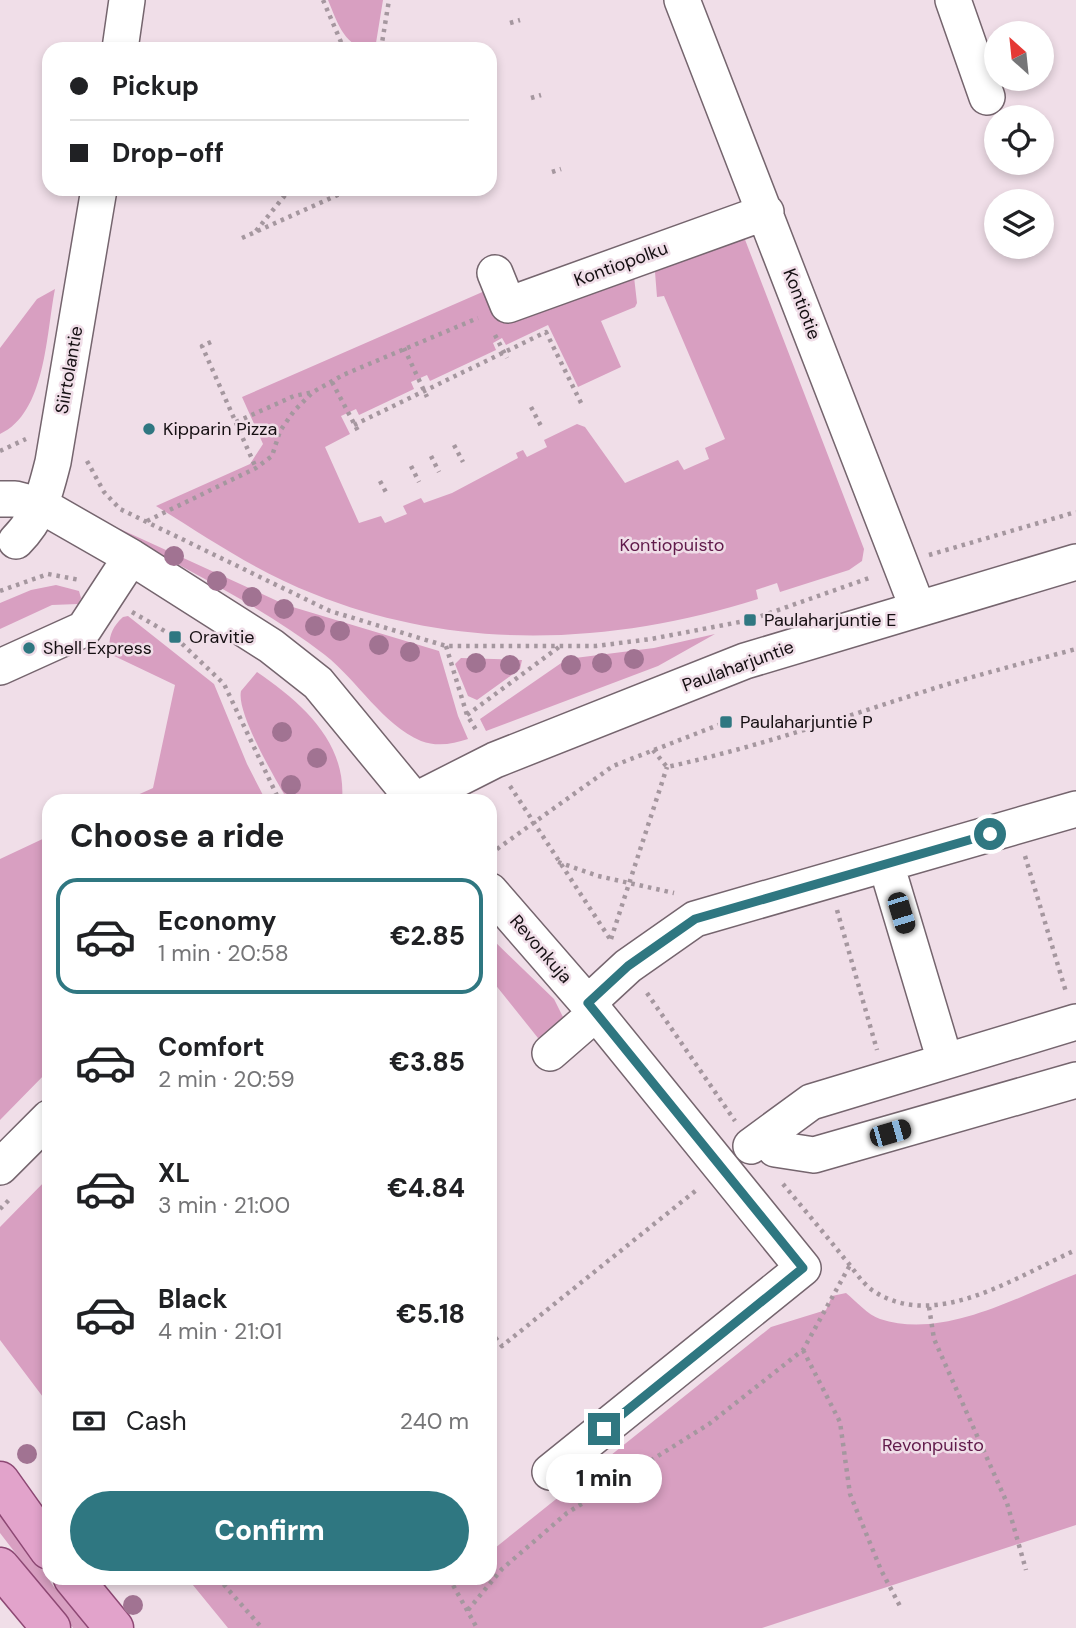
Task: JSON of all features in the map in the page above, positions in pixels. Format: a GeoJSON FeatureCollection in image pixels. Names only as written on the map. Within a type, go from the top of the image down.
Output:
{"type":"FeatureCollection","features":[{"type":"Feature","properties":{"kind":"main road"},"geometry":{"type":"LineString","coordinates":[[0,1480],[42,1540]]}},
{"type":"Feature","properties":{"kind":"main road"},"geometry":{"type":"LineString","coordinates":[[0,1567],[51,1628]]}},
{"type":"Feature","properties":{"kind":"main road"},"geometry":{"type":"LineString","coordinates":[[79,1585],[114,1628]]}},
{"type":"Feature","properties":{"kind":"street"},"geometry":{"type":"LineString","coordinates":[[121,42],[127,0]]}},
{"type":"Feature","properties":{"kind":"street","name":"Kontiotie"},"geometry":{"type":"LineString","coordinates":[[682,0],[919,609]]}},
{"type":"Feature","properties":{"kind":"street"},"geometry":{"type":"LineString","coordinates":[[953,0],[987,97]]}},
{"type":"Feature","properties":{"kind":"street","name":"Siirtolantie"},"geometry":{"type":"LineString","coordinates":[[8,545],[30,527],[42,506],[56,452],[98,196]]}},
{"type":"Feature","properties":{"kind":"street","name":"Kontiopolku"},"geometry":{"type":"LineString","coordinates":[[508,305],[766,212]]}},
{"type":"Feature","properties":{"kind":"street"},"geometry":{"type":"LineString","coordinates":[[495,273],[508,305]]}},
{"type":"Feature","properties":{"kind":"street"},"geometry":{"type":"LineString","coordinates":[[0,492],[38,476],[56,452]]}},
{"type":"Feature","properties":{"kind":"street"},"geometry":{"type":"LineString","coordinates":[[0,499],[15,499],[42,506],[271,646],[318,683],[408,794]]}},
{"type":"Feature","properties":{"kind":"street"},"geometry":{"type":"LineString","coordinates":[[8,545],[54,535],[115,549]]}},
{"type":"Feature","properties":{"kind":"street"},"geometry":{"type":"LineString","coordinates":[[0,667],[84,629],[105,596],[115,549]]}},
{"type":"Feature","properties":{"kind":"street","name":"Paulaharjuntie"},"geometry":{"type":"LineString","coordinates":[[428,794],[495,760],[746,661],[1076,562]]}},
{"type":"Feature","properties":{"kind":"street"},"geometry":{"type":"LineString","coordinates":[[550,1053],[628,966],[695,919],[1016,826],[1075,814]]}},
{"type":"Feature","properties":{"kind":"street"},"geometry":{"type":"LineString","coordinates":[[886,864],[945,1061]]}},
{"type":"Feature","properties":{"kind":"street","name":"Revonkuja"},"geometry":{"type":"LineString","coordinates":[[497,899],[592,1008],[803,1268],[550,1472]]}},
{"type":"Feature","properties":{"kind":"street"},"geometry":{"type":"LineString","coordinates":[[729,1175],[763,1148],[811,1102],[1076,1023]]}},
{"type":"Feature","properties":{"kind":"street"},"geometry":{"type":"LineString","coordinates":[[763,1148],[814,1155],[1076,1080]]}},
{"type":"Feature","properties":{"kind":"street"},"geometry":{"type":"LineString","coordinates":[[0,1167],[42,1125]]}},
{"type":"Feature","properties":{"kind":"street"},"geometry":{"type":"LineString","coordinates":[[763,1148],[810,1127]]}},
{"type":"Feature","properties":{"kind":"path"},"geometry":{"type":"LineString","coordinates":[[323,0],[341,42]]}},
{"type":"Feature","properties":{"kind":"path"},"geometry":{"type":"LineString","coordinates":[[382,42],[389,0]]}},
{"type":"Feature","properties":{"kind":"path"},"geometry":{"type":"LineString","coordinates":[[510,23],[520,20]]}},
{"type":"Feature","properties":{"kind":"path"},"geometry":{"type":"LineString","coordinates":[[531,98],[541,95]]}},
{"type":"Feature","properties":{"kind":"path"},"geometry":{"type":"LineString","coordinates":[[552,172],[561,169]]}},
{"type":"Feature","properties":{"kind":"path"},"geometry":{"type":"LineString","coordinates":[[255,232],[284,196]]}},
{"type":"Feature","properties":{"kind":"path"},"geometry":{"type":"LineString","coordinates":[[242,238],[335,196]]}},
{"type":"Feature","properties":{"kind":"path"},"geometry":{"type":"LineString","coordinates":[[236,422],[294,396],[313,392],[404,348],[508,305]]}},
{"type":"Feature","properties":{"kind":"path"},"geometry":{"type":"LineString","coordinates":[[355,425],[426,394],[547,332],[583,407]]}},
{"type":"Feature","properties":{"kind":"path"},"geometry":{"type":"LineString","coordinates":[[211,342],[202,346],[256,468]]}},
{"type":"Feature","properties":{"kind":"path"},"geometry":{"type":"LineString","coordinates":[[404,348],[426,394]]}},
{"type":"Feature","properties":{"kind":"path"},"geometry":{"type":"LineString","coordinates":[[332,382],[358,431]]}},
{"type":"Feature","properties":{"kind":"path"},"geometry":{"type":"LineString","coordinates":[[147,521],[256,468],[272,456],[280,431],[294,411],[313,392]]}},
{"type":"Feature","properties":{"kind":"path"},"geometry":{"type":"LineString","coordinates":[[531,407],[541,426]]}},
{"type":"Feature","properties":{"kind":"path"},"geometry":{"type":"LineString","coordinates":[[454,445],[463,462]]}},
{"type":"Feature","properties":{"kind":"path"},"geometry":{"type":"LineString","coordinates":[[0,451],[56,452],[120,509],[330,611],[446,646],[560,646],[637,640],[750,620],[902,565],[1076,512]]}},
{"type":"Feature","properties":{"kind":"path"},"geometry":{"type":"LineString","coordinates":[[431,456],[439,472]]}},
{"type":"Feature","properties":{"kind":"path"},"geometry":{"type":"LineString","coordinates":[[411,466],[419,482]]}},
{"type":"Feature","properties":{"kind":"path"},"geometry":{"type":"LineString","coordinates":[[380,481],[388,496]]}},
{"type":"Feature","properties":{"kind":"path"},"geometry":{"type":"LineString","coordinates":[[0,591],[33,577],[62,574],[77,579],[175,638],[224,684],[277,794]]}},
{"type":"Feature","properties":{"kind":"path"},"geometry":{"type":"LineString","coordinates":[[467,715],[560,646]]}},
{"type":"Feature","properties":{"kind":"path"},"geometry":{"type":"LineString","coordinates":[[667,766],[813,729],[934,688],[1076,649]]}},
{"type":"Feature","properties":{"kind":"path"},"geometry":{"type":"LineString","coordinates":[[497,849],[613,766],[726,722]]}},
{"type":"Feature","properties":{"kind":"path"},"geometry":{"type":"LineString","coordinates":[[653,750],[667,766]]}},
{"type":"Feature","properties":{"kind":"path"},"geometry":{"type":"LineString","coordinates":[[611,940],[667,766]]}},
{"type":"Feature","properties":{"kind":"path"},"geometry":{"type":"LineString","coordinates":[[1016,826],[1076,1023]]}},
{"type":"Feature","properties":{"kind":"path"},"geometry":{"type":"LineString","coordinates":[[557,862],[676,894]]}},
{"type":"Feature","properties":{"kind":"path"},"geometry":{"type":"LineString","coordinates":[[829,880],[886,1081]]}},
{"type":"Feature","properties":{"kind":"path"},"geometry":{"type":"LineString","coordinates":[[497,1340],[502,1346],[729,1175]]}},
{"type":"Feature","properties":{"kind":"path"},"geometry":{"type":"LineString","coordinates":[[870,1289],[893,1302],[929,1307],[961,1301],[1076,1250]]}},
{"type":"Feature","properties":{"kind":"path"},"geometry":{"type":"LineString","coordinates":[[497,1575],[568,1513],[709,1424],[803,1350],[850,1265]]}},
{"type":"Feature","properties":{"kind":"path"},"geometry":{"type":"LineString","coordinates":[[929,1307],[934,1339],[1007,1503],[1026,1570]]}},
{"type":"Feature","properties":{"kind":"path"},"geometry":{"type":"LineString","coordinates":[[803,1350],[840,1422],[850,1494],[881,1570],[901,1608]]}},
{"type":"Feature","properties":{"kind":"path"},"geometry":{"type":"LineString","coordinates":[[224,1585],[262,1628]]}},
{"type":"Feature","properties":{"kind":"path"},"geometry":{"type":"LineString","coordinates":[[453,1585],[477,1628]]}},
{"type":"Feature","properties":{"kind":"path"},"geometry":{"type":"LineString","coordinates":[[468,1610],[489,1585]]}},
{"type":"Feature","properties":{"kind":"green space"},"geometry":{"type":"Polygon","coordinates":[[[328,0],[383,0],[376,42],[352,42],[339,26],[328,0]]]}},
{"type":"Feature","properties":{"kind":"green space","name":"Kontiopuisto"},"geometry":{"type":"Polygon","coordinates":[[[744,237],[864,549],[862,561],[849,570],[780,592],[777,583],[756,590],[758,599],[647,626],[535,636],[479,633],[424,626],[368,613],[314,594],[253,565],[156,506],[250,464],[263,444],[242,397],[487,290],[500,321],[633,268],[637,303],[635,307],[601,321],[621,367],[578,387],[548,325],[506,345],[502,338],[493,343],[496,350],[430,381],[427,375],[411,382],[414,389],[359,415],[356,409],[341,416],[350,434],[325,447],[359,523],[381,516],[385,523],[407,514],[403,506],[421,498],[424,503],[452,493],[518,458],[516,453],[523,450],[527,457],[547,447],[544,440],[577,424],[585,427],[625,483],[678,460],[684,470],[709,459],[705,448],[725,439],[664,296],[657,297],[655,272],[660,266],[744,237]]]}},
{"type":"Feature","properties":{"kind":"green space"},"geometry":{"type":"Polygon","coordinates":[[[55,289],[46,349],[35,391],[27,409],[15,424],[0,434],[0,348],[37,299],[55,289]]]}},
{"type":"Feature","properties":{"kind":"green space"},"geometry":{"type":"Polygon","coordinates":[[[120,529],[286,605],[439,651],[458,716],[468,739],[433,744],[407,733],[382,713],[337,665],[301,637],[250,605],[118,531],[120,529]]]}},
{"type":"Feature","properties":{"kind":"green space"},"geometry":{"type":"Polygon","coordinates":[[[56,585],[79,591],[81,598],[78,604],[52,605],[0,629],[0,603],[31,590],[56,585]]]}},
{"type":"Feature","properties":{"kind":"green space"},"geometry":{"type":"Polygon","coordinates":[[[128,616],[214,684],[262,794],[140,794],[153,788],[175,685],[110,654],[113,629],[123,617],[128,616]]]}},
{"type":"Feature","properties":{"kind":"green space"},"geometry":{"type":"Polygon","coordinates":[[[715,634],[658,666],[486,731],[480,719],[567,659],[654,648],[715,634]]]}},
{"type":"Feature","properties":{"kind":"green space"},"geometry":{"type":"Polygon","coordinates":[[[461,658],[522,660],[520,669],[477,700],[468,696],[455,664],[461,658]]]}},
{"type":"Feature","properties":{"kind":"green space"},"geometry":{"type":"Polygon","coordinates":[[[257,672],[305,711],[329,742],[342,780],[342,794],[284,794],[251,730],[241,701],[241,691],[257,672]]]}},
{"type":"Feature","properties":{"kind":"green space"},"geometry":{"type":"Polygon","coordinates":[[[42,839],[42,1077],[0,1120],[0,859],[42,839]]]}},
{"type":"Feature","properties":{"kind":"green space"},"geometry":{"type":"Polygon","coordinates":[[[497,944],[554,999],[563,1017],[550,1036],[538,1038],[497,987],[497,944]]]}},
{"type":"Feature","properties":{"kind":"green space"},"geometry":{"type":"Polygon","coordinates":[[[42,1184],[42,1396],[0,1340],[0,1227],[42,1184]]]}},
{"type":"Feature","properties":{"kind":"green space","name":"Revonpuisto"},"geometry":{"type":"Polygon","coordinates":[[[1076,1274],[1076,1525],[762,1628],[228,1628],[193,1585],[497,1585],[497,1546],[771,1327],[826,1310],[832,1296],[846,1293],[876,1317],[904,1324],[955,1320],[1076,1274]]]}},
{"type":"Feature","properties":{"kind":"green space"},"geometry":{"type":"Polygon","coordinates":[[[0,1508],[42,1569],[42,1585],[53,1585],[89,1628],[73,1628],[0,1533],[0,1508]]]}},
{"type":"Feature","properties":{"kind":"place","name":"Kipparin Pizza"},"geometry":{"type":"Point","coordinates":[149,429]}},
{"type":"Feature","properties":{"kind":"place","name":"Paulaharjuntie E"},"geometry":{"type":"Point","coordinates":[750,620]}},
{"type":"Feature","properties":{"kind":"place","name":"Oravitie"},"geometry":{"type":"Point","coordinates":[175,637]}},
{"type":"Feature","properties":{"kind":"place","name":"Shell Express"},"geometry":{"type":"Point","coordinates":[29,648]}},
{"type":"Feature","properties":{"kind":"place","name":"Paulaharjuntie P"},"geometry":{"type":"Point","coordinates":[726,722]}},
{"type":"Feature","properties":{"kind":"route"},"geometry":{"type":"LineString","coordinates":[[604,1429],[803,1268],[588,1003],[628,966],[695,919],[990,834]]}}]}
